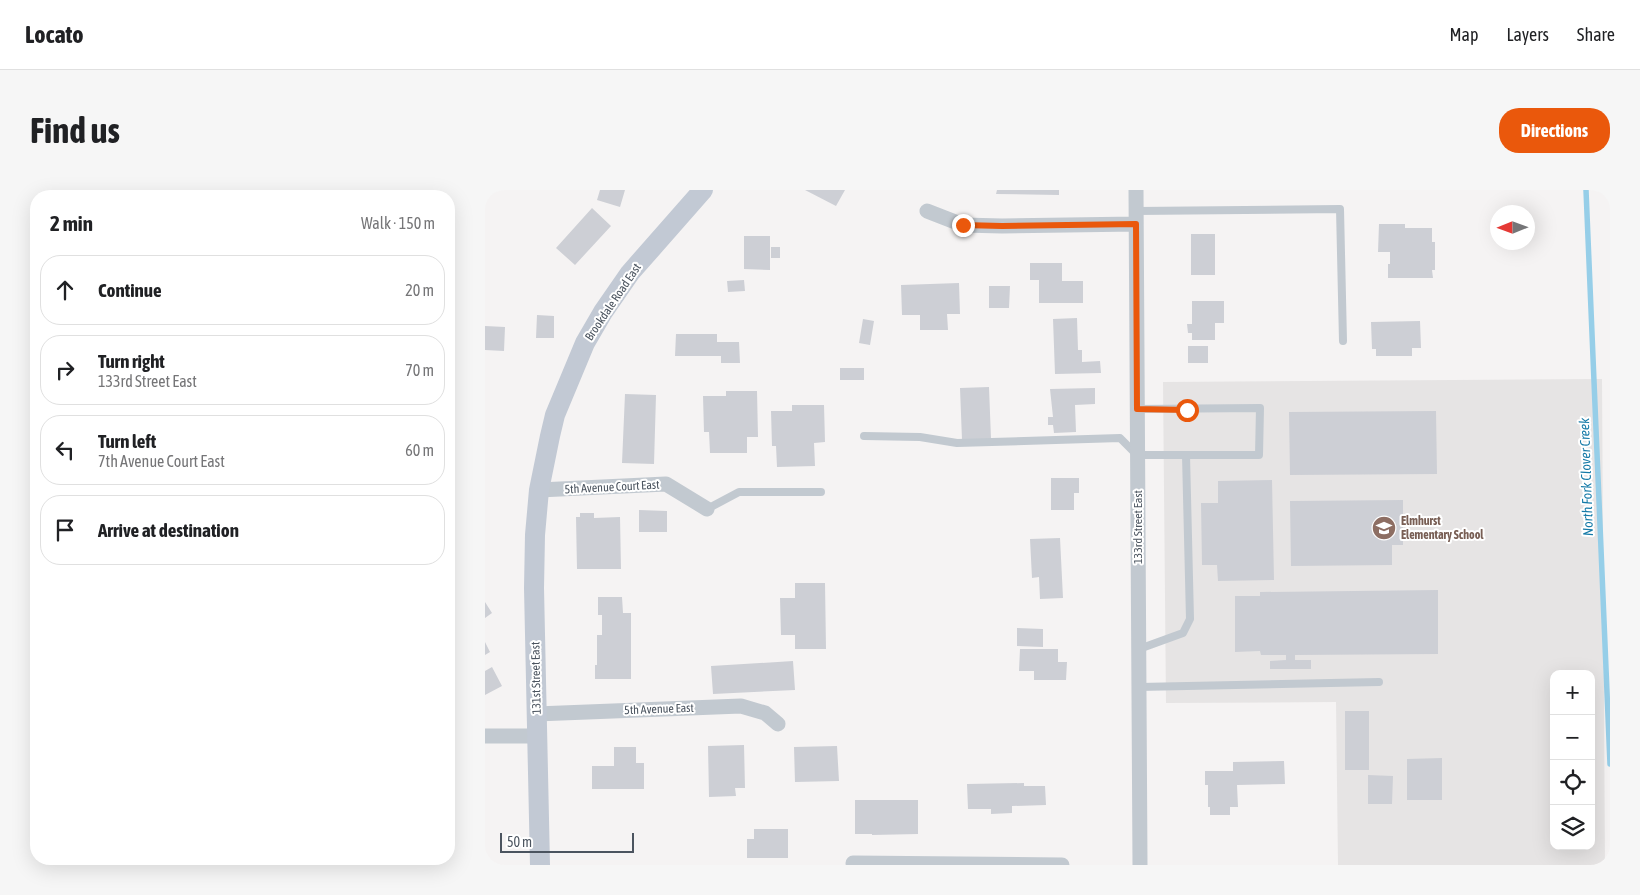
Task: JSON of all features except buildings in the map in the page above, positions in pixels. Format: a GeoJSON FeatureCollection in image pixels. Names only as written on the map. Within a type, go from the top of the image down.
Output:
{"type":"FeatureCollection","features":[{"type":"Feature","properties":{"kind":"main road","name":"Brookdale Road East"},"geometry":{"type":"LineString","coordinates":[[539,490],[555,415],[585,343],[630,273],[703,190]]}},
{"type":"Feature","properties":{"kind":"main road","name":"131st Street East"},"geometry":{"type":"LineString","coordinates":[[539,490],[535,535],[534,588],[540,865]]}},
{"type":"Feature","properties":{"kind":"street","name":"133rd Street East"},"geometry":{"type":"LineString","coordinates":[[1136,190],[1140,865]]}},
{"type":"Feature","properties":{"kind":"street"},"geometry":{"type":"LineString","coordinates":[[927,211],[963,225],[1002,226],[1136,217]]}},
{"type":"Feature","properties":{"kind":"street","name":"5th Avenue Court East"},"geometry":{"type":"LineString","coordinates":[[539,490],[666,484],[707,509]]}},
{"type":"Feature","properties":{"kind":"street","name":"5th Avenue East"},"geometry":{"type":"LineString","coordinates":[[536,714],[741,706],[765,713],[778,724]]}},
{"type":"Feature","properties":{"kind":"street"},"geometry":{"type":"LineString","coordinates":[[485,736],[537,736]]}},
{"type":"Feature","properties":{"kind":"street"},"geometry":{"type":"LineString","coordinates":[[853,863],[1062,865]]}},
{"type":"Feature","properties":{"kind":"lane"},"geometry":{"type":"LineString","coordinates":[[1136,217],[1340,209],[1343,341]]}},
{"type":"Feature","properties":{"kind":"lane"},"geometry":{"type":"LineString","coordinates":[[864,436],[920,437],[957,443],[1119,438],[1137,455],[1259,455],[1260,408],[1137,409]]}},
{"type":"Feature","properties":{"kind":"lane"},"geometry":{"type":"LineString","coordinates":[[1139,649],[1183,633],[1190,619],[1187,455]]}},
{"type":"Feature","properties":{"kind":"lane"},"geometry":{"type":"LineString","coordinates":[[707,509],[739,492],[821,492]]}},
{"type":"Feature","properties":{"kind":"lane"},"geometry":{"type":"LineString","coordinates":[[1139,688],[1379,682]]}},
{"type":"Feature","properties":{"kind":"shaded area","name":"Elmhurst Elementary School"},"geometry":{"type":"Polygon","coordinates":[[[1602,379],[1605,865],[1338,865],[1336,702],[1166,703],[1163,382],[1602,379]]]}},
{"type":"Feature","properties":{"kind":"waterway","name":"North Fork Clover Creek"},"geometry":{"type":"LineString","coordinates":[[1586,190],[1610,764]]}},
{"type":"Feature","properties":{"kind":"place","name":"Elmhurst Elementary School"},"geometry":{"type":"Point","coordinates":[1384,528]}},
{"type":"Feature","properties":{"kind":"route"},"geometry":{"type":"LineString","coordinates":[[963,225],[1136,224],[1137,409],[1187,410]]}}]}
